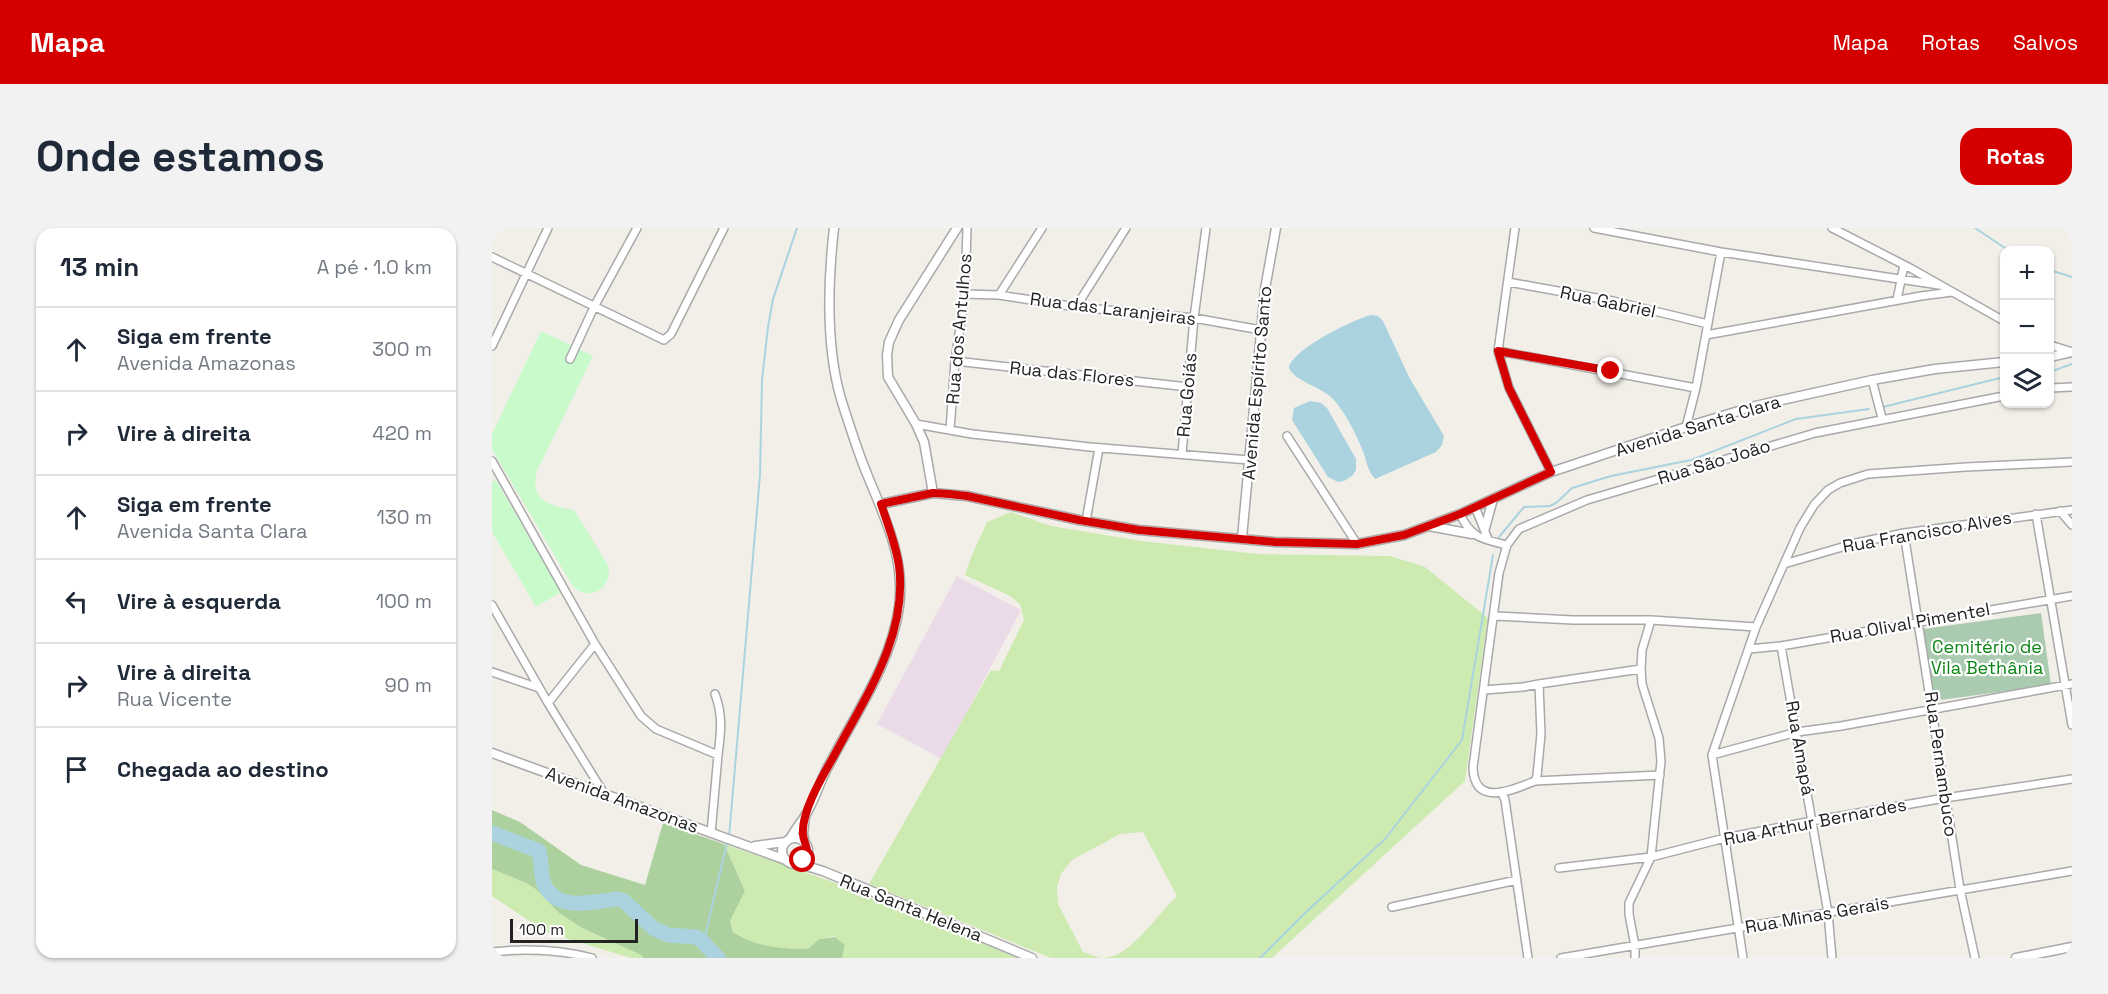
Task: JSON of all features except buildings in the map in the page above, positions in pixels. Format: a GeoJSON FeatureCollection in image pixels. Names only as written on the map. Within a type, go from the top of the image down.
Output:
{"type":"FeatureCollection","features":[{"type":"Feature","properties":{"kind":"street"},"geometry":{"type":"LineString","coordinates":[[492,346],[548,228]]}},
{"type":"Feature","properties":{"kind":"street"},"geometry":{"type":"LineString","coordinates":[[570,359],[594,308],[637,228]]}},
{"type":"Feature","properties":{"kind":"street"},"geometry":{"type":"LineString","coordinates":[[492,257],[660,339],[668,338],[671,334],[724,228]]}},
{"type":"Feature","properties":{"kind":"street"},"geometry":{"type":"LineString","coordinates":[[805,816],[803,834],[807,854],[803,860],[796,863],[786,860],[782,852],[787,841],[805,816],[828,766],[881,668],[894,630],[900,596],[899,566],[894,542],[840,396],[833,353],[831,321],[830,286],[834,228]]}},
{"type":"Feature","properties":{"kind":"street"},"geometry":{"type":"LineString","coordinates":[[933,493],[928,455],[916,424],[888,377],[887,355],[889,342],[899,320],[957,228]]}},
{"type":"Feature","properties":{"kind":"street","name":"Rua dos Antulhos"},"geometry":{"type":"LineString","coordinates":[[950,430],[955,361],[965,294],[967,228]]}},
{"type":"Feature","properties":{"kind":"street"},"geometry":{"type":"LineString","coordinates":[[999,295],[1042,228]]}},
{"type":"Feature","properties":{"kind":"street"},"geometry":{"type":"LineString","coordinates":[[1076,307],[1126,228]]}},
{"type":"Feature","properties":{"kind":"street","name":"Rua Goiás"},"geometry":{"type":"LineString","coordinates":[[1182,454],[1194,318],[1206,228]]}},
{"type":"Feature","properties":{"kind":"street","name":"Avenida Espírito Santo"},"geometry":{"type":"LineString","coordinates":[[1242,538],[1247,504],[1265,289],[1276,228]]}},
{"type":"Feature","properties":{"kind":"street"},"geometry":{"type":"LineString","coordinates":[[1515,228],[1498,351],[1509,388],[1551,472]]}},
{"type":"Feature","properties":{"kind":"street"},"geometry":{"type":"LineString","coordinates":[[1594,228],[1721,252],[1938,285]]}},
{"type":"Feature","properties":{"kind":"street"},"geometry":{"type":"LineString","coordinates":[[1832,228],[2000,319]]}},
{"type":"Feature","properties":{"kind":"street"},"geometry":{"type":"LineString","coordinates":[[1686,427],[1696,388],[1721,252]]}},
{"type":"Feature","properties":{"kind":"street"},"geometry":{"type":"LineString","coordinates":[[1897,300],[1904,265]]}},
{"type":"Feature","properties":{"kind":"street","name":"Rua Gabriel"},"geometry":{"type":"LineString","coordinates":[[1508,282],[1613,302],[1708,324]]}},
{"type":"Feature","properties":{"kind":"street"},"geometry":{"type":"LineString","coordinates":[[1706,335],[1952,292]]}},
{"type":"Feature","properties":{"kind":"street","name":"Rua das Laranjeiras"},"geometry":{"type":"LineString","coordinates":[[965,294],[999,295],[1076,307],[1194,318],[1261,330]]}},
{"type":"Feature","properties":{"kind":"street"},"geometry":{"type":"LineString","coordinates":[[2054,347],[2072,352]]}},
{"type":"Feature","properties":{"kind":"street"},"geometry":{"type":"LineString","coordinates":[[1498,351],[1696,388]]}},
{"type":"Feature","properties":{"kind":"street"},"geometry":{"type":"LineString","coordinates":[[2054,357],[2072,352]]}},
{"type":"Feature","properties":{"kind":"street","name":"Rua das Flores"},"geometry":{"type":"LineString","coordinates":[[955,361],[1188,387]]}},
{"type":"Feature","properties":{"kind":"street","name":"Avenida Santa Clara"},"geometry":{"type":"LineString","coordinates":[[881,504],[933,493],[967,496],[1139,530],[1275,542],[1357,544],[1404,535],[1460,514],[1551,472],[1755,406],[1872,380],[1935,369],[2000,362]]}},
{"type":"Feature","properties":{"kind":"street"},"geometry":{"type":"LineString","coordinates":[[1872,380],[1882,418]]}},
{"type":"Feature","properties":{"kind":"street"},"geometry":{"type":"LineString","coordinates":[[2054,388],[2072,387]]}},
{"type":"Feature","properties":{"kind":"street","name":"Rua São João"},"geometry":{"type":"LineString","coordinates":[[1502,793],[1482,790],[1473,776],[1499,573],[1507,546],[1519,529],[1587,500],[1777,443],[1882,418],[2000,397]]}},
{"type":"Feature","properties":{"kind":"street"},"geometry":{"type":"LineString","coordinates":[[916,424],[972,434],[1099,448],[1249,460]]}},
{"type":"Feature","properties":{"kind":"street"},"geometry":{"type":"LineString","coordinates":[[1287,436],[1357,544]]}},
{"type":"Feature","properties":{"kind":"street"},"geometry":{"type":"LineString","coordinates":[[1086,521],[1099,448]]}},
{"type":"Feature","properties":{"kind":"street"},"geometry":{"type":"LineString","coordinates":[[492,461],[595,644],[641,716],[656,729],[718,754]]}},
{"type":"Feature","properties":{"kind":"street"},"geometry":{"type":"LineString","coordinates":[[1743,958],[1712,755],[1756,627],[1800,528],[1814,505],[1828,490],[1853,477],[1868,474],[2072,462]]}},
{"type":"Feature","properties":{"kind":"street"},"geometry":{"type":"LineString","coordinates":[[1485,528],[1493,499]]}},
{"type":"Feature","properties":{"kind":"street"},"geometry":{"type":"LineString","coordinates":[[1475,507],[1488,539]]}},
{"type":"Feature","properties":{"kind":"street","name":"Rua Francisco Alves"},"geometry":{"type":"LineString","coordinates":[[1784,564],[1904,533],[2072,510]]}},
{"type":"Feature","properties":{"kind":"street"},"geometry":{"type":"LineString","coordinates":[[2060,511],[2072,525]]}},
{"type":"Feature","properties":{"kind":"street"},"geometry":{"type":"LineString","coordinates":[[1460,514],[1472,534]]}},
{"type":"Feature","properties":{"kind":"street"},"geometry":{"type":"LineString","coordinates":[[2036,514],[2068,685],[2072,725]]}},
{"type":"Feature","properties":{"kind":"street"},"geometry":{"type":"LineString","coordinates":[[1429,526],[1472,534],[1507,546]]}},
{"type":"Feature","properties":{"kind":"street","name":"Rua Pernambuco"},"geometry":{"type":"LineString","coordinates":[[1904,533],[1960,889],[1975,958]]}},
{"type":"Feature","properties":{"kind":"street","name":"Rua Olival Pimentel"},"geometry":{"type":"LineString","coordinates":[[1749,649],[1781,646],[2072,596]]}},
{"type":"Feature","properties":{"kind":"street"},"geometry":{"type":"LineString","coordinates":[[492,605],[539,688],[603,792]]}},
{"type":"Feature","properties":{"kind":"street"},"geometry":{"type":"LineString","coordinates":[[1495,616],[1573,620],[1651,620],[1756,627]]}},
{"type":"Feature","properties":{"kind":"street"},"geometry":{"type":"LineString","coordinates":[[1635,958],[1629,903],[1651,857],[1660,775],[1659,738],[1642,684],[1641,669],[1642,650],[1651,620]]}},
{"type":"Feature","properties":{"kind":"street"},"geometry":{"type":"LineString","coordinates":[[548,703],[595,644]]}},
{"type":"Feature","properties":{"kind":"street","name":"Rua Amapá"},"geometry":{"type":"LineString","coordinates":[[1781,646],[1828,913],[1832,958]]}},
{"type":"Feature","properties":{"kind":"street"},"geometry":{"type":"LineString","coordinates":[[1484,690],[1523,687],[1641,669]]}},
{"type":"Feature","properties":{"kind":"street"},"geometry":{"type":"LineString","coordinates":[[492,672],[539,688]]}},
{"type":"Feature","properties":{"kind":"street"},"geometry":{"type":"LineString","coordinates":[[1536,781],[1541,734],[1539,684]]}},
{"type":"Feature","properties":{"kind":"street"},"geometry":{"type":"LineString","coordinates":[[1712,755],[1797,732],[2068,685]]}},
{"type":"Feature","properties":{"kind":"street"},"geometry":{"type":"LineString","coordinates":[[711,833],[722,720],[715,694]]}},
{"type":"Feature","properties":{"kind":"street","name":"Avenida Amazonas"},"geometry":{"type":"LineString","coordinates":[[492,753],[786,860]]}},
{"type":"Feature","properties":{"kind":"street"},"geometry":{"type":"LineString","coordinates":[[1528,958],[1502,793],[1536,781],[1660,775]]}},
{"type":"Feature","properties":{"kind":"street","name":"Rua Arthur Bernardes"},"geometry":{"type":"LineString","coordinates":[[1559,868],[1651,857],[1725,838],[1812,821],[2072,779]]}},
{"type":"Feature","properties":{"kind":"street"},"geometry":{"type":"LineString","coordinates":[[787,841],[798,838],[805,843]]}},
{"type":"Feature","properties":{"kind":"street","name":"Avenida Amazonas"},"geometry":{"type":"LineString","coordinates":[[751,846],[787,841]]}},
{"type":"Feature","properties":{"kind":"street","name":"Rua Santa Helena"},"geometry":{"type":"LineString","coordinates":[[807,854],[822,872]]}},
{"type":"Feature","properties":{"kind":"street","name":"Rua Santa Helena"},"geometry":{"type":"LineString","coordinates":[[796,863],[1032,958]]}},
{"type":"Feature","properties":{"kind":"street","name":"Rua Minas Gerais"},"geometry":{"type":"LineString","coordinates":[[1561,958],[2072,871]]}},
{"type":"Feature","properties":{"kind":"street"},"geometry":{"type":"LineString","coordinates":[[1392,907],[1517,880]]}},
{"type":"Feature","properties":{"kind":"street"},"geometry":{"type":"LineString","coordinates":[[2016,958],[2072,947]]}},
{"type":"Feature","properties":{"kind":"street"},"geometry":{"type":"LineString","coordinates":[[492,952],[540,949],[567,951],[592,958]]}},
{"type":"Feature","properties":{"kind":"shaded area"},"geometry":{"type":"Polygon","coordinates":[[[957,576],[1021,610],[942,759],[877,724],[957,576]]]}},
{"type":"Feature","properties":{"kind":"green space"},"geometry":{"type":"Polygon","coordinates":[[[541,331],[593,356],[537,471],[535,481],[536,489],[544,500],[550,504],[574,510],[608,565],[607,580],[598,591],[592,593],[578,591],[572,585],[492,449],[492,434],[541,331]]]}},
{"type":"Feature","properties":{"kind":"green space"},"geometry":{"type":"Polygon","coordinates":[[[496,480],[561,592],[536,607],[492,532],[492,482],[496,480]]]}},
{"type":"Feature","properties":{"kind":"green space"},"geometry":{"type":"Polygon","coordinates":[[[1011,512],[1051,526],[1141,541],[1258,554],[1390,556],[1425,567],[1488,618],[1465,781],[1272,958],[1102,958],[1116,955],[1128,947],[1143,934],[1177,896],[1143,832],[1120,834],[1072,860],[1061,874],[1057,887],[1058,904],[1083,952],[1100,958],[1051,958],[869,884],[991,670],[999,671],[1024,620],[1020,604],[1010,596],[965,575],[987,522],[1011,512]]]}},
{"type":"Feature","properties":{"kind":"green space","name":"Cemitério de Vila Bethânia"},"geometry":{"type":"Polygon","coordinates":[[[2041,613],[2051,685],[1933,701],[1923,629],[2041,613]]]}},
{"type":"Feature","properties":{"kind":"green space"},"geometry":{"type":"Polygon","coordinates":[[[492,810],[520,822],[581,865],[645,885],[663,823],[724,844],[745,891],[730,921],[733,932],[760,944],[808,949],[819,939],[835,937],[845,945],[842,958],[643,958],[641,955],[582,928],[559,913],[537,890],[526,883],[492,869],[492,810]]]}},
{"type":"Feature","properties":{"kind":"green space"},"geometry":{"type":"Polygon","coordinates":[[[724,844],[830,881],[1018,958],[842,958],[845,945],[834,936],[819,939],[808,949],[779,948],[750,941],[733,932],[730,921],[745,891],[724,844]]]}},
{"type":"Feature","properties":{"kind":"green space"},"geometry":{"type":"Polygon","coordinates":[[[492,869],[526,883],[537,890],[559,913],[582,928],[641,955],[643,958],[631,958],[546,932],[492,896],[492,869]]]}},
{"type":"Feature","properties":{"kind":"water"},"geometry":{"type":"Polygon","coordinates":[[[1371,315],[1378,316],[1383,321],[1409,377],[1444,436],[1442,445],[1436,452],[1375,479],[1369,470],[1355,433],[1339,406],[1329,395],[1297,377],[1289,368],[1292,361],[1311,344],[1351,322],[1371,315]]]}},
{"type":"Feature","properties":{"kind":"water"},"geometry":{"type":"Polygon","coordinates":[[[1310,401],[1321,403],[1327,408],[1356,459],[1356,470],[1344,481],[1338,482],[1328,477],[1292,420],[1294,408],[1310,401]]]}},
{"type":"Feature","properties":{"kind":"waterway"},"geometry":{"type":"LineString","coordinates":[[729,837],[760,475],[762,380],[773,299],[797,228]]}},
{"type":"Feature","properties":{"kind":"waterway"},"geometry":{"type":"LineString","coordinates":[[1975,228],[2002,246]]}},
{"type":"Feature","properties":{"kind":"waterway"},"geometry":{"type":"LineString","coordinates":[[2054,271],[2072,277]]}},
{"type":"Feature","properties":{"kind":"waterway"},"geometry":{"type":"LineString","coordinates":[[2054,371],[2072,364]]}},
{"type":"Feature","properties":{"kind":"waterway"},"geometry":{"type":"LineString","coordinates":[[1883,407],[2000,378]]}},
{"type":"Feature","properties":{"kind":"waterway"},"geometry":{"type":"LineString","coordinates":[[1499,537],[1524,507],[1550,506],[1572,488],[1611,476],[1691,460],[1796,419],[1869,409]]}},
{"type":"Feature","properties":{"kind":"waterway"},"geometry":{"type":"LineString","coordinates":[[1260,958],[1385,839],[1462,740],[1493,555]]}},
{"type":"Feature","properties":{"kind":"waterway"},"geometry":{"type":"LineString","coordinates":[[492,833],[539,851],[544,884],[552,895],[560,900],[569,903],[618,899],[624,901],[653,928],[668,935],[696,937],[718,958]]}},
{"type":"Feature","properties":{"kind":"waterway"},"geometry":{"type":"LineString","coordinates":[[701,940],[705,936],[727,843]]}},
{"type":"Feature","properties":{"kind":"route"},"geometry":{"type":"LineString","coordinates":[[803,860],[807,851],[803,834],[805,816],[828,766],[881,668],[894,630],[899,606],[899,566],[894,542],[881,504],[933,493],[967,496],[1079,520],[1139,530],[1275,542],[1357,544],[1404,535],[1460,514],[1551,472],[1509,388],[1498,351],[1611,371]]}}]}
